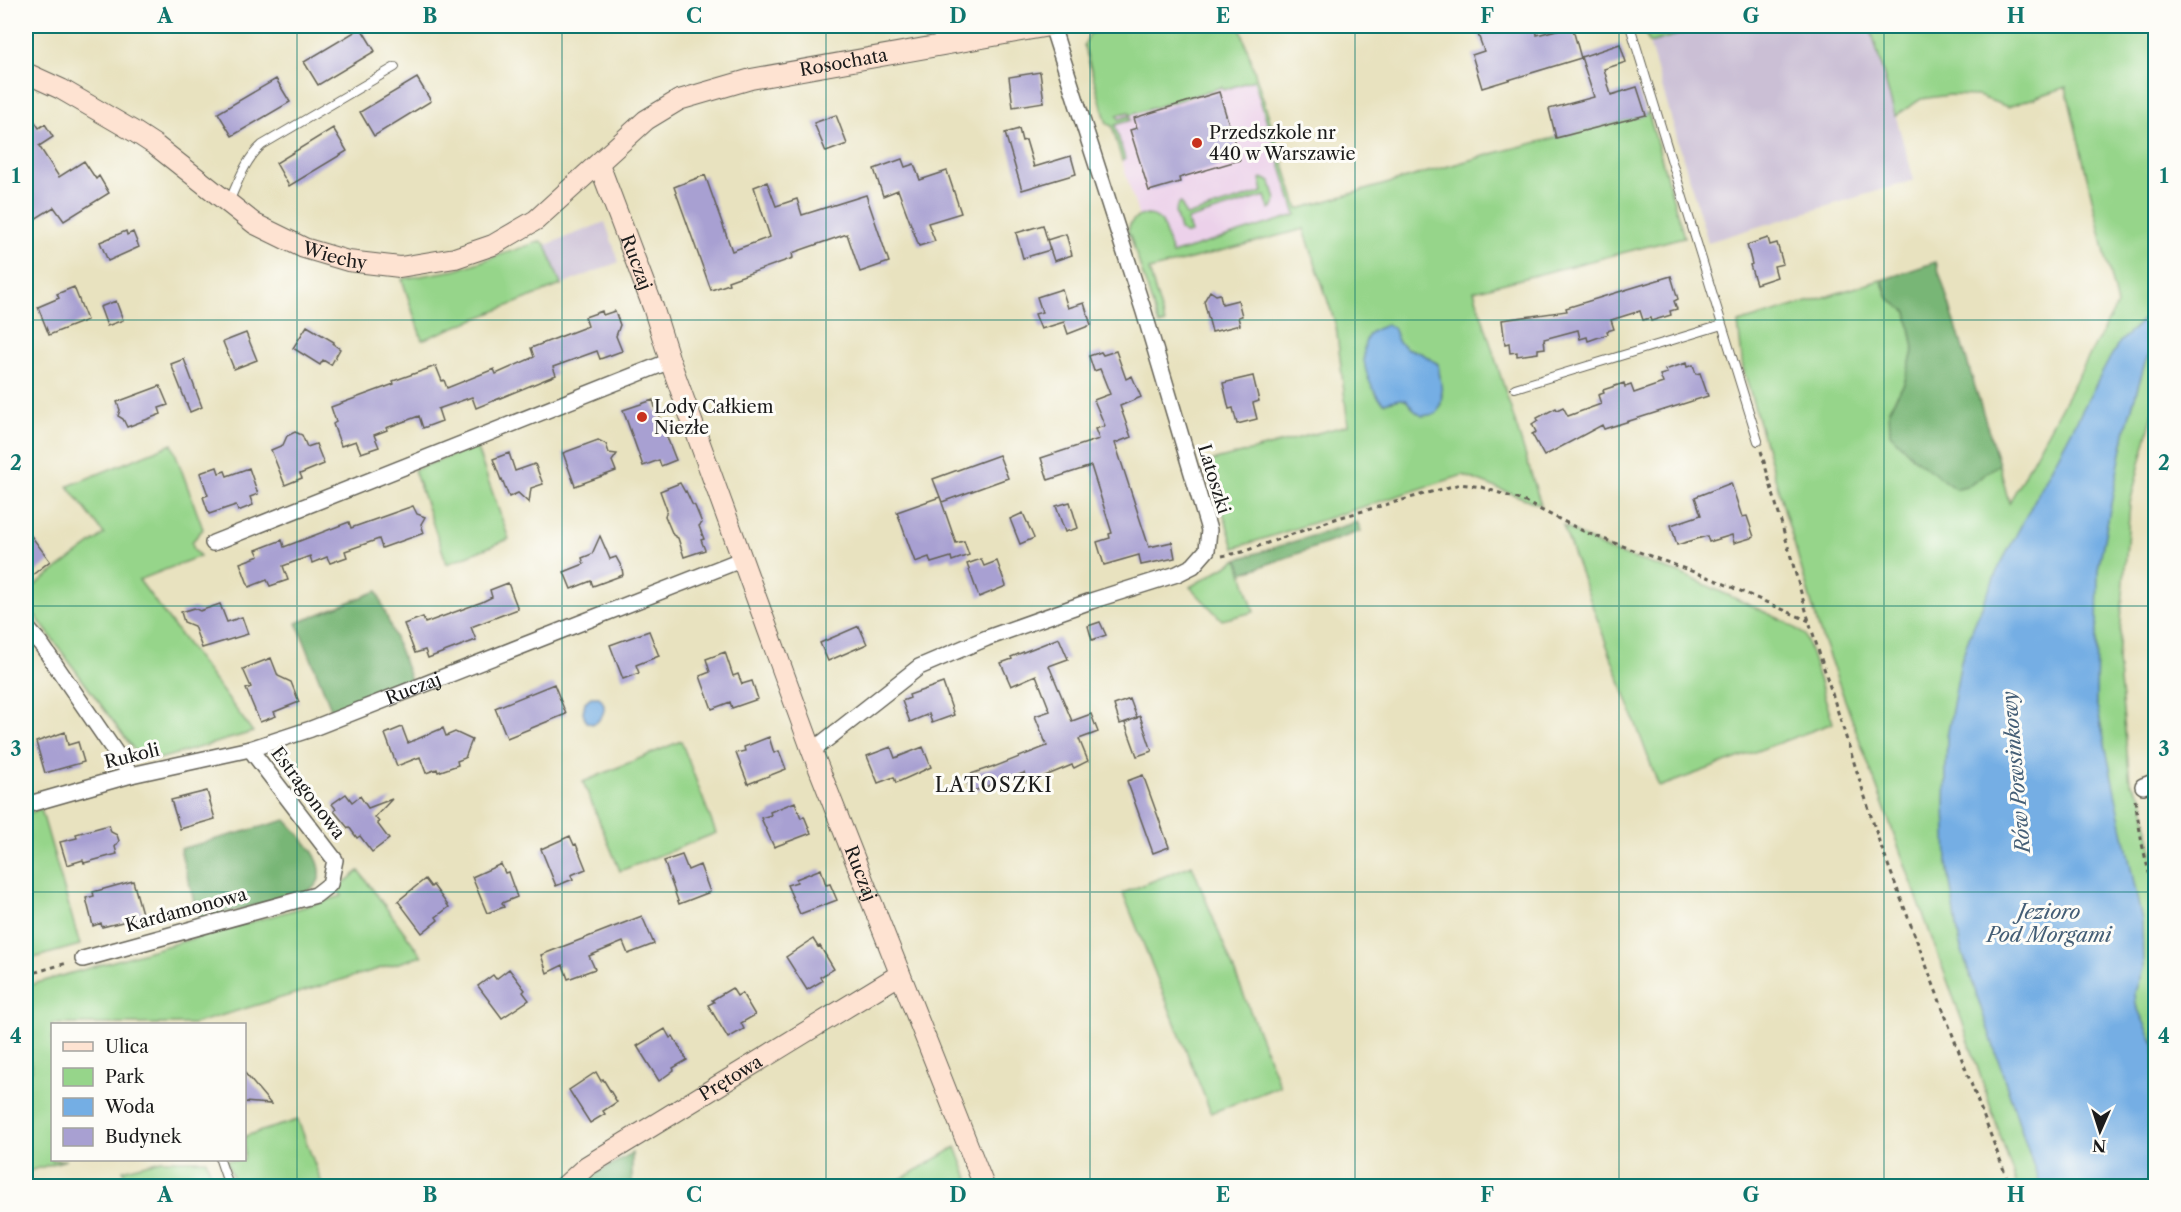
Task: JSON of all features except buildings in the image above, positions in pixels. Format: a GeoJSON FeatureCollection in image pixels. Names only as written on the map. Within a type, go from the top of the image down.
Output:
{"type":"FeatureCollection","features":[{"type":"Feature","properties":{"kind":"street","name":"Rosochata"},"geometry":{"type":"LineString","coordinates":[[646,120],[679,100],[751,79],[1051,26]]}},
{"type":"Feature","properties":{"kind":"street","name":"Latoszki"},"geometry":{"type":"LineString","coordinates":[[1051,26],[1144,312],[1209,530],[1209,543],[1204,556]]}},
{"type":"Feature","properties":{"kind":"street","name":"Wiechy"},"geometry":{"type":"LineString","coordinates":[[26,73],[62,89],[135,132],[255,224],[304,248],[348,261],[400,267],[455,258],[493,245],[536,220],[646,120]]}},
{"type":"Feature","properties":{"kind":"street","name":"Ruczaj"},"geometry":{"type":"LineString","coordinates":[[599,164],[653,307],[670,361],[812,751],[984,1186]]}},
{"type":"Feature","properties":{"kind":"street"},"geometry":{"type":"LineString","coordinates":[[213,543],[670,361]]}},
{"type":"Feature","properties":{"kind":"street"},"geometry":{"type":"LineString","coordinates":[[812,751],[919,667],[997,634],[1177,574],[1193,566],[1204,556]]}},
{"type":"Feature","properties":{"kind":"street","name":"Ruczaj"},"geometry":{"type":"LineString","coordinates":[[250,749],[311,729],[743,560]]}},
{"type":"Feature","properties":{"kind":"street"},"geometry":{"type":"LineString","coordinates":[[26,627],[131,775]]}},
{"type":"Feature","properties":{"kind":"street","name":"Rukoli"},"geometry":{"type":"LineString","coordinates":[[26,805],[131,775],[250,749]]}},
{"type":"Feature","properties":{"kind":"street","name":"Estragonowa"},"geometry":{"type":"LineString","coordinates":[[250,749],[334,860]]}},
{"type":"Feature","properties":{"kind":"street","name":"Kardamonowa"},"geometry":{"type":"LineString","coordinates":[[83,959],[316,896],[330,884],[334,860]]}},
{"type":"Feature","properties":{"kind":"street","name":"Prętowa"},"geometry":{"type":"LineString","coordinates":[[565,1186],[587,1166],[899,975]]}},
{"type":"Feature","properties":{"kind":"lane"},"geometry":{"type":"LineString","coordinates":[[1630,26],[1758,441]]}},
{"type":"Feature","properties":{"kind":"lane"},"geometry":{"type":"LineString","coordinates":[[229,203],[245,166],[262,145],[395,67]]}},
{"type":"Feature","properties":{"kind":"lane"},"geometry":{"type":"LineString","coordinates":[[1515,388],[1722,325]]}},
{"type":"Feature","properties":{"kind":"lane"},"geometry":{"type":"LineString","coordinates":[[220,1161],[229,1186]]}},
{"type":"Feature","properties":{"kind":"path"},"geometry":{"type":"LineString","coordinates":[[1758,441],[1809,621],[1879,840],[2010,1186]]}},
{"type":"Feature","properties":{"kind":"path"},"geometry":{"type":"LineString","coordinates":[[1204,556],[1242,552],[1338,518],[1460,484],[1481,487],[1521,500],[1587,534],[1713,579],[1809,621]]}},
{"type":"Feature","properties":{"kind":"path"},"geometry":{"type":"LineString","coordinates":[[2149,783],[2135,798],[2136,812],[2156,901]]}},
{"type":"Feature","properties":{"kind":"path"},"geometry":{"type":"LineString","coordinates":[[26,975],[83,959]]}},
{"type":"Feature","properties":{"kind":"shaded area","name":"Przedszkole nr 440 w Warszawie"},"geometry":{"type":"Polygon","coordinates":[[[1240,26],[1304,228],[1148,270],[1140,221],[1087,45],[1240,26]]]}},
{"type":"Feature","properties":{"kind":"shaded area"},"geometry":{"type":"Polygon","coordinates":[[[1708,26],[1870,26],[1914,180],[1708,242],[1649,43],[1708,26]]]}},
{"type":"Feature","properties":{"kind":"shaded area"},"geometry":{"type":"Polygon","coordinates":[[[605,222],[619,262],[561,285],[546,245],[605,222]]]}},
{"type":"Feature","properties":{"kind":"green space"},"geometry":{"type":"Polygon","coordinates":[[[1134,26],[1142,26],[1143,29],[1161,26],[1240,26],[1298,209],[1491,154],[1645,115],[1648,112],[1684,237],[1474,291],[1541,505],[1463,475],[1234,548],[1208,462],[1348,425],[1336,326],[1304,229],[1149,270],[1165,324],[1159,325],[1130,235],[1128,235],[1131,223],[1135,219],[1151,215],[1162,222],[1172,254],[1296,215],[1254,80],[1223,90],[1222,87],[1130,115],[1129,112],[1117,115],[1119,119],[1129,116],[1131,120],[1115,125],[1125,159],[1122,161],[1112,126],[1107,124],[1084,45],[1090,33],[1134,26]],[[1387,325],[1384,403],[1400,399],[1406,400],[1415,411],[1440,408],[1442,394],[1438,364],[1421,353],[1406,348],[1398,341],[1393,328],[1387,325]]]}},
{"type":"Feature","properties":{"kind":"green space"},"geometry":{"type":"Polygon","coordinates":[[[1643,26],[1708,26],[1649,43],[1643,26]]]}},
{"type":"Feature","properties":{"kind":"green space"},"geometry":{"type":"Polygon","coordinates":[[[1870,26],[2155,26],[2155,405],[2130,503],[2118,660],[2130,782],[2143,798],[2155,865],[2155,1186],[2017,1186],[1962,1021],[1819,629],[1743,368],[1738,323],[1881,280],[1888,298],[1907,312],[1914,348],[1904,384],[1889,409],[1970,485],[1999,464],[2009,503],[2117,305],[2066,87],[2008,107],[1978,96],[1949,95],[1921,99],[1895,116],[1870,26]]]}},
{"type":"Feature","properties":{"kind":"green space"},"geometry":{"type":"Polygon","coordinates":[[[1260,179],[1271,182],[1276,200],[1272,208],[1269,209],[1265,196],[1187,220],[1191,233],[1186,234],[1180,230],[1175,212],[1178,204],[1181,203],[1186,216],[1263,192],[1260,179]]]}},
{"type":"Feature","properties":{"kind":"green space"},"geometry":{"type":"Polygon","coordinates":[[[541,241],[546,245],[561,285],[422,340],[402,279],[456,270],[541,241]]]}},
{"type":"Feature","properties":{"kind":"green space"},"geometry":{"type":"Polygon","coordinates":[[[1936,262],[1999,464],[1970,485],[1955,489],[1915,459],[1890,434],[1889,409],[1904,384],[1914,348],[1907,312],[1888,298],[1882,280],[1936,262]]]}},
{"type":"Feature","properties":{"kind":"green space"},"geometry":{"type":"Polygon","coordinates":[[[172,444],[203,529],[192,542],[194,550],[200,556],[139,580],[253,732],[159,759],[137,754],[26,603],[26,592],[104,534],[68,486],[172,444]]]}},
{"type":"Feature","properties":{"kind":"green space"},"geometry":{"type":"Polygon","coordinates":[[[476,446],[509,539],[447,564],[414,470],[476,446]]]}},
{"type":"Feature","properties":{"kind":"green space"},"geometry":{"type":"Polygon","coordinates":[[[1357,522],[1361,531],[1243,573],[1238,559],[1357,522]]]}},
{"type":"Feature","properties":{"kind":"green space"},"geometry":{"type":"Polygon","coordinates":[[[1563,526],[1610,551],[1680,573],[1784,621],[1805,635],[1833,723],[1659,787],[1563,526]]]}},
{"type":"Feature","properties":{"kind":"green space"},"geometry":{"type":"Polygon","coordinates":[[[1238,559],[1254,612],[1222,620],[1190,587],[1238,559]]]}},
{"type":"Feature","properties":{"kind":"green space"},"geometry":{"type":"Polygon","coordinates":[[[377,591],[411,680],[332,711],[297,623],[377,591]]]}},
{"type":"Feature","properties":{"kind":"green space"},"geometry":{"type":"Polygon","coordinates":[[[681,741],[716,833],[620,871],[583,782],[681,741]]]}},
{"type":"Feature","properties":{"kind":"green space"},"geometry":{"type":"Polygon","coordinates":[[[41,809],[80,945],[26,960],[26,814],[41,809]]]}},
{"type":"Feature","properties":{"kind":"green space"},"geometry":{"type":"Polygon","coordinates":[[[286,820],[306,842],[317,860],[320,869],[315,886],[302,893],[199,920],[180,849],[286,820]]]}},
{"type":"Feature","properties":{"kind":"green space"},"geometry":{"type":"Polygon","coordinates":[[[1192,865],[1280,1086],[1211,1113],[1123,893],[1192,865]]]}},
{"type":"Feature","properties":{"kind":"green space"},"geometry":{"type":"Polygon","coordinates":[[[359,871],[422,956],[196,1023],[51,1023],[51,1161],[63,1161],[26,1172],[26,1073],[32,1070],[26,1047],[26,986],[342,896],[337,888],[359,871]]]}},
{"type":"Feature","properties":{"kind":"green space"},"geometry":{"type":"Polygon","coordinates":[[[298,1120],[323,1186],[236,1186],[226,1161],[246,1161],[246,1136],[298,1120]]]}},
{"type":"Feature","properties":{"kind":"green space"},"geometry":{"type":"Polygon","coordinates":[[[956,1147],[971,1186],[889,1186],[956,1147]]]}},
{"type":"Feature","properties":{"kind":"green space"},"geometry":{"type":"Polygon","coordinates":[[[632,1153],[632,1186],[597,1186],[590,1177],[632,1153]]]}},
{"type":"Feature","properties":{"kind":"green space"},"geometry":{"type":"Polygon","coordinates":[[[157,1161],[206,1161],[216,1186],[129,1186],[123,1170],[157,1161]]]}},
{"type":"Feature","properties":{"kind":"water","name":"Jezioro Pod Morgami"},"geometry":{"type":"Polygon","coordinates":[[[2155,308],[2155,342],[2145,363],[2126,428],[2098,570],[2096,701],[2142,921],[2143,969],[2135,992],[2136,1005],[2155,1046],[2155,1186],[2040,1186],[1960,945],[1947,864],[1945,804],[1947,737],[1961,661],[1997,571],[2111,356],[2119,343],[2155,308]]]}},
{"type":"Feature","properties":{"kind":"water"},"geometry":{"type":"Polygon","coordinates":[[[1387,325],[1393,327],[1398,341],[1406,348],[1421,353],[1438,364],[1442,397],[1436,414],[1422,416],[1406,400],[1400,399],[1384,403],[1373,389],[1366,370],[1364,350],[1370,333],[1387,325]]]}},
{"type":"Feature","properties":{"kind":"water"},"geometry":{"type":"Polygon","coordinates":[[[591,697],[599,697],[604,706],[600,719],[592,724],[586,722],[583,712],[585,702],[591,697]]]}},
{"type":"Feature","properties":{"kind":"place","name":"Przedszkole nr 440 w Warszawie"},"geometry":{"type":"Point","coordinates":[1197,143]}},
{"type":"Feature","properties":{"kind":"place","name":"Lody Całkiem Niezłe"},"geometry":{"type":"Point","coordinates":[642,417]}},
{"type":"Feature","properties":{"kind":"district","name":"LATOSZKI"},"geometry":{"type":"Point","coordinates":[994,785]}},
{"type":"Feature","properties":{"kind":"water label","name":"Rów Powsinkowy"},"geometry":{"type":"Point","coordinates":[2016,772]}}]}
